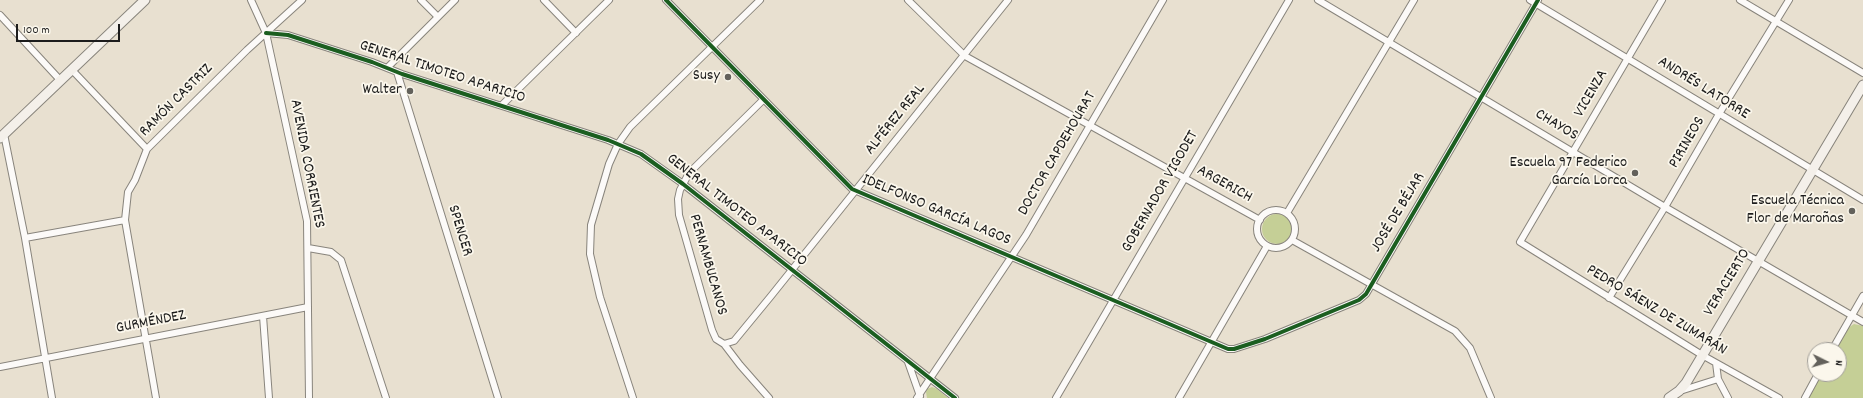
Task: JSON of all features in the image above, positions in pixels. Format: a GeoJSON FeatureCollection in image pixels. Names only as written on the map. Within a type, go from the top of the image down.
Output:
{"type":"FeatureCollection","features":[{"type":"Feature","properties":{"kind":"street"},"geometry":{"type":"LineString","coordinates":[[251,0],[266,33]]}},
{"type":"Feature","properties":{"kind":"street","name":"RAMÓN CASTRIZ"},"geometry":{"type":"LineString","coordinates":[[156,398],[125,220],[128,192],[135,180],[147,149],[204,92],[302,0]]}},
{"type":"Feature","properties":{"kind":"street"},"geometry":{"type":"LineString","coordinates":[[421,0],[438,17]]}},
{"type":"Feature","properties":{"kind":"street"},"geometry":{"type":"LineString","coordinates":[[387,68],[455,0]]}},
{"type":"Feature","properties":{"kind":"street"},"geometry":{"type":"LineString","coordinates":[[544,0],[576,33]]}},
{"type":"Feature","properties":{"kind":"street"},"geometry":{"type":"LineString","coordinates":[[502,105],[608,0]]}},
{"type":"Feature","properties":{"kind":"street","name":"IDELFONSO GARCÍA LAGOS"},"geometry":{"type":"LineString","coordinates":[[666,0],[848,187],[1212,341]]}},
{"type":"Feature","properties":{"kind":"street"},"geometry":{"type":"LineString","coordinates":[[633,398],[600,297],[590,254],[590,239],[595,209],[609,164],[618,144],[630,127],[760,0]]}},
{"type":"Feature","properties":{"kind":"street","name":"ARGERICH"},"geometry":{"type":"LineString","coordinates":[[908,0],[964,56],[1260,220],[1258,232],[1259,238],[1267,246]]}},
{"type":"Feature","properties":{"kind":"street","name":"ALFÉREZ REAL"},"geometry":{"type":"LineString","coordinates":[[724,344],[734,341],[1008,0]]}},
{"type":"Feature","properties":{"kind":"street","name":"DOCTOR CAPDEHOURAT"},"geometry":{"type":"LineString","coordinates":[[919,397],[930,378],[1012,256],[1091,125],[1163,0]]}},
{"type":"Feature","properties":{"kind":"street","name":"GOBERNADOR VIGODET"},"geometry":{"type":"LineString","coordinates":[[1056,398],[1289,0]]}},
{"type":"Feature","properties":{"kind":"street","name":"CHAYOS"},"geometry":{"type":"LineString","coordinates":[[1318,0],[1863,322]]}},
{"type":"Feature","properties":{"kind":"street"},"geometry":{"type":"LineString","coordinates":[[1287,213],[1414,0]]}},
{"type":"Feature","properties":{"kind":"street","name":"ANDRÉS LATORRE"},"geometry":{"type":"LineString","coordinates":[[1530,0],[1537,2],[1719,114],[1863,200]]}},
{"type":"Feature","properties":{"kind":"street","name":"VICENZA"},"geometry":{"type":"LineString","coordinates":[[1520,242],[1662,0]]}},
{"type":"Feature","properties":{"kind":"street"},"geometry":{"type":"LineString","coordinates":[[1740,0],[1863,73]]}},
{"type":"Feature","properties":{"kind":"street","name":"PIRINEOS"},"geometry":{"type":"LineString","coordinates":[[1609,298],[1666,207],[1719,114],[1789,0]]}},
{"type":"Feature","properties":{"kind":"street"},"geometry":{"type":"LineString","coordinates":[[52,398],[25,238],[2,136],[61,81],[139,2]]}},
{"type":"Feature","properties":{"kind":"street","name":"JOSÉ DE BÉJAR"},"geometry":{"type":"LineString","coordinates":[[1212,341],[1228,349],[1234,349],[1265,339],[1359,300],[1366,294],[1371,283],[1537,2]]}},
{"type":"Feature","properties":{"kind":"street"},"geometry":{"type":"LineString","coordinates":[[0,15],[61,81]]}},
{"type":"Feature","properties":{"kind":"street","name":"GENERAL TIMOTEO APARICIO"},"geometry":{"type":"LineString","coordinates":[[266,33],[288,35],[397,72],[502,105],[618,144],[651,160],[956,398]]}},
{"type":"Feature","properties":{"kind":"street","name":"AVENIDA CORRIENTES"},"geometry":{"type":"LineString","coordinates":[[266,33],[306,215],[308,248],[309,398]]}},
{"type":"Feature","properties":{"kind":"street"},"geometry":{"type":"LineString","coordinates":[[72,70],[147,149]]}},
{"type":"Feature","properties":{"kind":"street","name":"SPENCER"},"geometry":{"type":"LineString","coordinates":[[397,72],[498,398]]}},
{"type":"Feature","properties":{"kind":"street","name":"VERACIERTO"},"geometry":{"type":"LineString","coordinates":[[1679,392],[1686,383],[1863,85]]}},
{"type":"Feature","properties":{"kind":"street","name":"PERNAMBUCANOS"},"geometry":{"type":"LineString","coordinates":[[764,100],[689,173],[683,184],[678,199],[679,214],[714,336],[720,343],[724,344],[740,365],[770,398]]}},
{"type":"Feature","properties":{"kind":"street"},"geometry":{"type":"LineString","coordinates":[[1179,398],[1267,246],[1272,248],[1284,247],[1292,240],[1296,229],[1287,213],[1275,210],[1263,215],[1260,220]]}},
{"type":"Feature","properties":{"kind":"street"},"geometry":{"type":"LineString","coordinates":[[25,238],[125,220]]}},
{"type":"Feature","properties":{"kind":"street"},"geometry":{"type":"LineString","coordinates":[[1292,240],[1371,283],[1460,335],[1470,348],[1491,398]]}},
{"type":"Feature","properties":{"kind":"street","name":"PEDRO SÁENZ DE ZUMARÁN"},"geometry":{"type":"LineString","coordinates":[[1520,242],[1702,355],[1779,398]]}},
{"type":"Feature","properties":{"kind":"street"},"geometry":{"type":"LineString","coordinates":[[308,248],[331,252],[341,260],[386,398]]}},
{"type":"Feature","properties":{"kind":"street"},"geometry":{"type":"LineString","coordinates":[[1837,342],[1863,296]]}},
{"type":"Feature","properties":{"kind":"street","name":"GURMÉNDEZ"},"geometry":{"type":"LineString","coordinates":[[0,367],[145,337],[308,307]]}},
{"type":"Feature","properties":{"kind":"street"},"geometry":{"type":"LineString","coordinates":[[263,316],[269,398]]}},
{"type":"Feature","properties":{"kind":"street"},"geometry":{"type":"LineString","coordinates":[[908,361],[919,397]]}},
{"type":"Feature","properties":{"kind":"street"},"geometry":{"type":"LineString","coordinates":[[1716,363],[1718,379],[1728,398]]}},
{"type":"Feature","properties":{"kind":"street","name":"VERACIERTO"},"geometry":{"type":"LineString","coordinates":[[1669,398],[1679,392],[1718,379]]}},
{"type":"Feature","properties":{"kind":"street"},"geometry":{"type":"LineString","coordinates":[[1804,398],[1813,382]]}},
{"type":"Feature","properties":{"kind":"green space"},"geometry":{"type":"Polygon","coordinates":[[[1277,214],[1288,218],[1292,229],[1288,240],[1277,244],[1266,240],[1262,229],[1266,218],[1277,214]]]}},
{"type":"Feature","properties":{"kind":"green space"},"geometry":{"type":"Polygon","coordinates":[[[1854,324],[1863,326],[1863,398],[1806,398],[1816,382],[1847,382],[1847,342],[1840,342],[1848,328],[1854,324]]]}},
{"type":"Feature","properties":{"kind":"green space"},"geometry":{"type":"Polygon","coordinates":[[[932,387],[948,398],[927,398],[927,389],[932,387]]]}},
{"type":"Feature","properties":{"kind":"cycle path"},"geometry":{"type":"LineString","coordinates":[[666,0],[852,189],[1228,349],[1234,349],[1265,339],[1359,300],[1366,294],[1538,0]]}},
{"type":"Feature","properties":{"kind":"cycle path"},"geometry":{"type":"LineString","coordinates":[[266,33],[288,35],[372,62],[402,74],[608,140],[641,154],[683,184],[955,398]]}},
{"type":"Feature","properties":{"kind":"place","name":"Susy"},"geometry":{"type":"Point","coordinates":[728,77]}},
{"type":"Feature","properties":{"kind":"place","name":"Walter"},"geometry":{"type":"Point","coordinates":[410,91]}},
{"type":"Feature","properties":{"kind":"place","name":"Escuela 97 Federico García Lorca"},"geometry":{"type":"Point","coordinates":[1635,173]}},
{"type":"Feature","properties":{"kind":"place","name":"Escuela Técnica Flor de Maroñas"},"geometry":{"type":"Point","coordinates":[1852,211]}}]}
